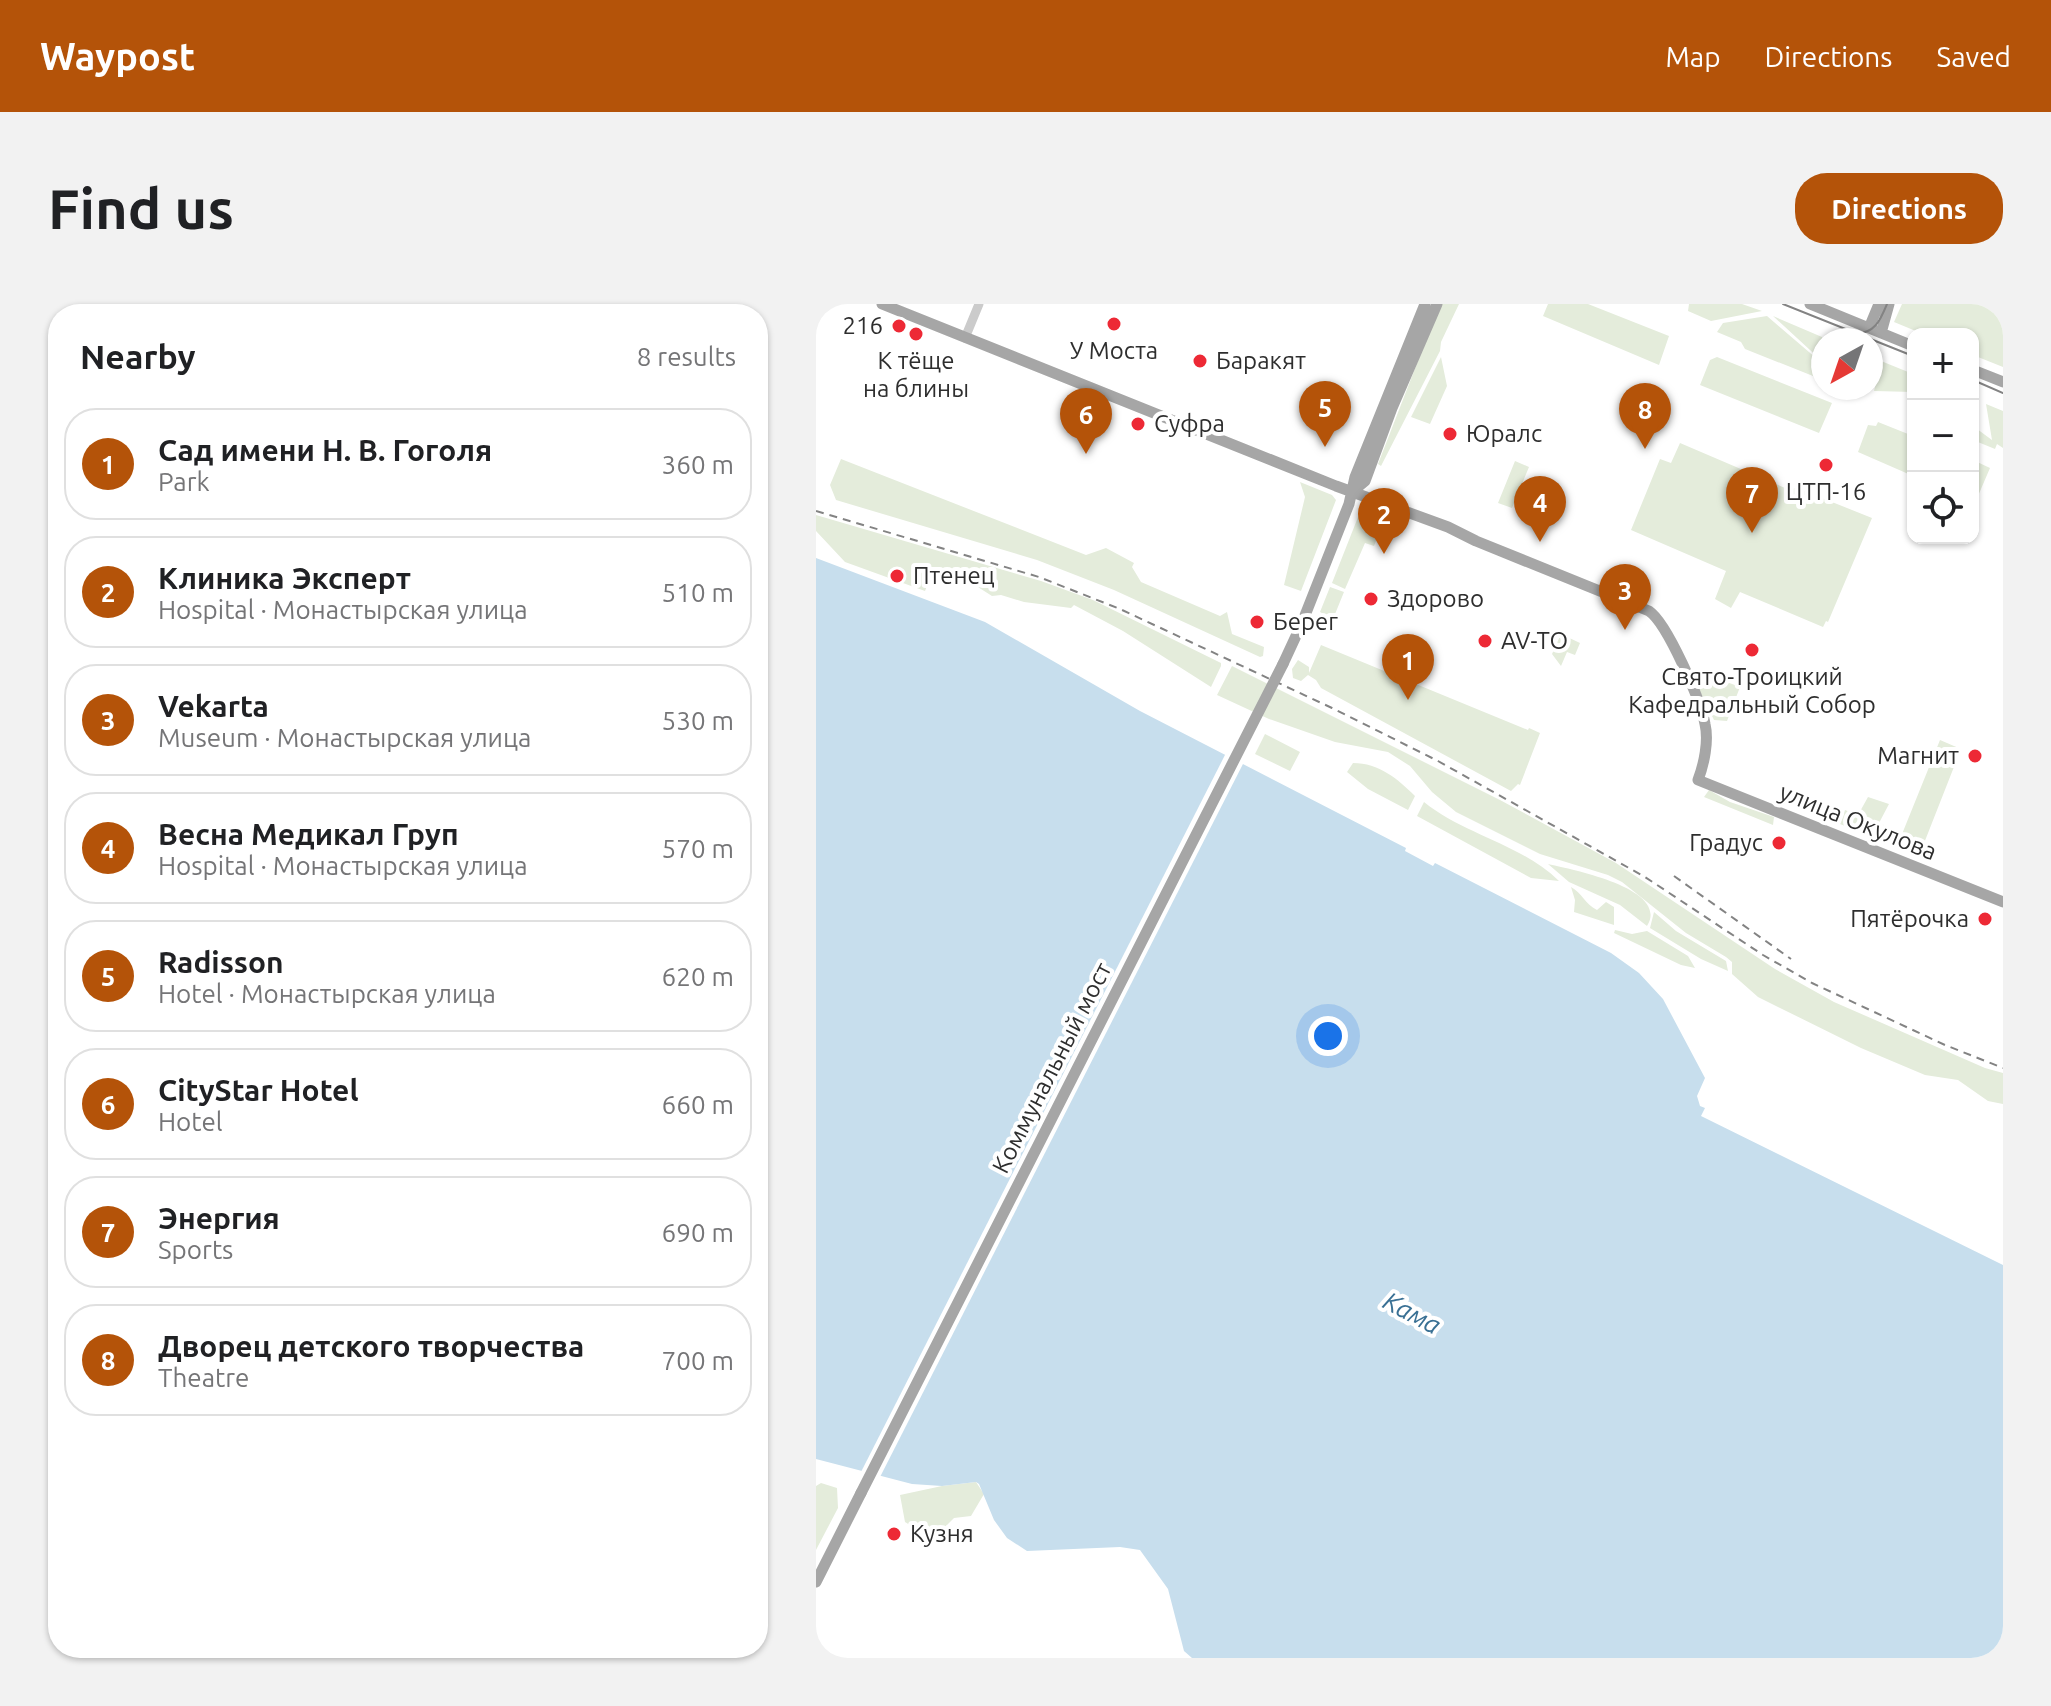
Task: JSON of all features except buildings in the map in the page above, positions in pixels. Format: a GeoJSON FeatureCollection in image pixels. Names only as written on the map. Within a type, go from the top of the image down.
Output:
{"type":"FeatureCollection","features":[{"type":"Feature","properties":{"kind":"main road"},"geometry":{"type":"LineString","coordinates":[[882,304],[1352,492]]}},
{"type":"Feature","properties":{"kind":"main road"},"geometry":{"type":"LineString","coordinates":[[1352,492],[1355,477],[1425,304]]}},
{"type":"Feature","properties":{"kind":"main road"},"geometry":{"type":"LineString","coordinates":[[1352,492],[1365,481],[1392,408],[1437,304]]}},
{"type":"Feature","properties":{"kind":"main road"},"geometry":{"type":"LineString","coordinates":[[1810,304],[1869,328],[1879,304]]}},
{"type":"Feature","properties":{"kind":"main road"},"geometry":{"type":"LineString","coordinates":[[1882,328],[1889,304]]}},
{"type":"Feature","properties":{"kind":"main road"},"geometry":{"type":"LineString","coordinates":[[1883,334],[1907,344]]}},
{"type":"Feature","properties":{"kind":"main road"},"geometry":{"type":"LineString","coordinates":[[1979,372],[2003,382]]}},
{"type":"Feature","properties":{"kind":"main road","name":"Коммунальный мост"},"geometry":{"type":"LineString","coordinates":[[816,1582],[1283,664],[1352,492]]}},
{"type":"Feature","properties":{"kind":"main road","name":"улица Окулова"},"geometry":{"type":"LineString","coordinates":[[1352,492],[1448,527],[1655,615],[1664,625],[1705,723],[1704,765],[1698,780],[2003,902]]}},
{"type":"Feature","properties":{"kind":"street"},"geometry":{"type":"LineString","coordinates":[[965,338],[979,304]]}},
{"type":"Feature","properties":{"kind":"green space"},"geometry":{"type":"Polygon","coordinates":[[[1440,304],[1459,304],[1441,342],[1440,351],[1381,466],[1378,464],[1440,304]]]}},
{"type":"Feature","properties":{"kind":"green space"},"geometry":{"type":"Polygon","coordinates":[[[1548,304],[1588,304],[1669,336],[1659,365],[1543,316],[1548,304]]]}},
{"type":"Feature","properties":{"kind":"green space"},"geometry":{"type":"Polygon","coordinates":[[[1689,304],[1742,304],[1762,311],[1711,321],[1688,311],[1689,304]]]}},
{"type":"Feature","properties":{"kind":"green space"},"geometry":{"type":"Polygon","coordinates":[[[1902,304],[2003,304],[2003,367],[1979,357],[1979,328],[1908,328],[1894,322],[1902,304]]]}},
{"type":"Feature","properties":{"kind":"green space"},"geometry":{"type":"Polygon","coordinates":[[[1767,316],[1811,354],[1811,375],[1745,349],[1741,342],[1717,332],[1723,323],[1767,316]]]}},
{"type":"Feature","properties":{"kind":"green space"},"geometry":{"type":"Polygon","coordinates":[[[1773,316],[1811,332],[1811,351],[1773,316]]]}},
{"type":"Feature","properties":{"kind":"green space"},"geometry":{"type":"Polygon","coordinates":[[[1441,357],[1447,386],[1430,424],[1411,417],[1441,357]]]}},
{"type":"Feature","properties":{"kind":"green space"},"geometry":{"type":"Polygon","coordinates":[[[1717,357],[1811,395],[1811,400],[1832,403],[1819,433],[1700,385],[1710,360],[1717,357]]]}},
{"type":"Feature","properties":{"kind":"green space"},"geometry":{"type":"Polygon","coordinates":[[[1883,362],[1907,372],[1907,392],[1883,391],[1883,362]]]}},
{"type":"Feature","properties":{"kind":"green space"},"geometry":{"type":"Polygon","coordinates":[[[1986,404],[2003,411],[2003,448],[1997,444],[1995,449],[1979,442],[1979,430],[1996,443],[1992,440],[1986,404]]]}},
{"type":"Feature","properties":{"kind":"green space"},"geometry":{"type":"Polygon","coordinates":[[[1878,422],[1907,434],[1907,473],[1858,452],[1868,425],[1876,426],[1878,422]]]}},
{"type":"Feature","properties":{"kind":"green space"},"geometry":{"type":"Polygon","coordinates":[[[1680,443],[1792,491],[1794,488],[1802,490],[1872,518],[1828,622],[1823,627],[1740,592],[1731,608],[1715,599],[1726,571],[1631,530],[1660,459],[1671,463],[1680,443]]]}},
{"type":"Feature","properties":{"kind":"green space"},"geometry":{"type":"Polygon","coordinates":[[[841,459],[1086,555],[1106,548],[1134,563],[1132,567],[1141,582],[1220,616],[1227,612],[1232,634],[1264,647],[1263,656],[1114,590],[1037,560],[836,500],[830,485],[841,459]]]}},
{"type":"Feature","properties":{"kind":"green space"},"geometry":{"type":"Polygon","coordinates":[[[1515,461],[1529,467],[1512,508],[1498,503],[1515,461]]]}},
{"type":"Feature","properties":{"kind":"green space"},"geometry":{"type":"Polygon","coordinates":[[[1979,463],[1990,468],[1979,494],[1979,463]]]}},
{"type":"Feature","properties":{"kind":"green space"},"geometry":{"type":"Polygon","coordinates":[[[1300,482],[1332,495],[1336,500],[1301,591],[1284,585],[1305,497],[1300,482]]]}},
{"type":"Feature","properties":{"kind":"green space"},"geometry":{"type":"Polygon","coordinates":[[[1362,507],[1386,515],[1374,546],[1365,543],[1345,589],[1332,583],[1362,507]]]}},
{"type":"Feature","properties":{"kind":"green space"},"geometry":{"type":"Polygon","coordinates":[[[816,515],[1041,581],[1093,600],[1221,663],[1221,666],[1211,687],[1123,631],[1074,605],[1071,608],[992,596],[970,582],[961,583],[933,571],[925,591],[845,562],[816,531],[816,515]]]}},
{"type":"Feature","properties":{"kind":"green space"},"geometry":{"type":"Polygon","coordinates":[[[1330,587],[1344,592],[1333,619],[1320,612],[1330,587]]]}},
{"type":"Feature","properties":{"kind":"green space"},"geometry":{"type":"Polygon","coordinates":[[[1561,634],[1580,643],[1575,655],[1567,652],[1561,666],[1552,654],[1561,634]]]}},
{"type":"Feature","properties":{"kind":"green space"},"geometry":{"type":"Polygon","coordinates":[[[1321,645],[1540,733],[1520,785],[1511,791],[1321,688],[1308,675],[1301,681],[1293,678],[1292,669],[1298,660],[1309,667],[1309,673],[1321,645]]]}},
{"type":"Feature","properties":{"kind":"green space"},"geometry":{"type":"Polygon","coordinates":[[[1232,666],[1500,800],[1616,863],[1775,969],[1834,1002],[2003,1073],[2003,1104],[1988,1101],[1958,1080],[1925,1075],[1861,1048],[1758,997],[1732,974],[1732,962],[1686,933],[1622,882],[1540,854],[1456,812],[1432,792],[1410,766],[1388,752],[1335,742],[1269,719],[1217,695],[1232,666]]]}},
{"type":"Feature","properties":{"kind":"green space"},"geometry":{"type":"Polygon","coordinates":[[[1691,673],[1703,673],[1740,687],[1727,721],[1714,720],[1691,673]]]}},
{"type":"Feature","properties":{"kind":"green space"},"geometry":{"type":"Polygon","coordinates":[[[1265,734],[1300,752],[1290,771],[1255,754],[1265,734]]]}},
{"type":"Feature","properties":{"kind":"green space"},"geometry":{"type":"Polygon","coordinates":[[[1940,740],[1961,749],[1919,856],[1895,846],[1940,740]]]}},
{"type":"Feature","properties":{"kind":"green space"},"geometry":{"type":"Polygon","coordinates":[[[1353,763],[1380,769],[1402,784],[1415,796],[1408,810],[1368,789],[1347,772],[1353,763]]]}},
{"type":"Feature","properties":{"kind":"green space"},"geometry":{"type":"Polygon","coordinates":[[[1709,790],[1730,802],[1774,817],[1773,825],[1704,797],[1709,790]]]}},
{"type":"Feature","properties":{"kind":"green space"},"geometry":{"type":"Polygon","coordinates":[[[1868,797],[1889,804],[1879,823],[1900,832],[1896,844],[1840,824],[1845,810],[1858,815],[1868,797]]]}},
{"type":"Feature","properties":{"kind":"green space"},"geometry":{"type":"Polygon","coordinates":[[[1424,802],[1457,823],[1528,858],[1559,881],[1531,878],[1417,816],[1424,802]]]}},
{"type":"Feature","properties":{"kind":"green space"},"geometry":{"type":"Polygon","coordinates":[[[1548,864],[1595,876],[1632,891],[1645,901],[1650,913],[1647,926],[1620,905],[1569,882],[1548,864]]]}},
{"type":"Feature","properties":{"kind":"green space"},"geometry":{"type":"Polygon","coordinates":[[[1571,887],[1597,910],[1606,902],[1614,907],[1614,925],[1574,912],[1575,900],[1571,887]]]}},
{"type":"Feature","properties":{"kind":"green space"},"geometry":{"type":"Polygon","coordinates":[[[1654,912],[1676,931],[1726,961],[1728,971],[1701,959],[1650,928],[1654,912]]]}},
{"type":"Feature","properties":{"kind":"green space"},"geometry":{"type":"Polygon","coordinates":[[[1615,930],[1632,934],[1647,931],[1688,956],[1695,968],[1681,965],[1614,933],[1615,930]]]}},
{"type":"Feature","properties":{"kind":"green space"},"geometry":{"type":"Polygon","coordinates":[[[976,1482],[984,1494],[971,1516],[954,1518],[944,1528],[921,1532],[905,1522],[900,1495],[976,1482]]]}},
{"type":"Feature","properties":{"kind":"green space"},"geometry":{"type":"Polygon","coordinates":[[[821,1483],[837,1488],[838,1508],[816,1550],[816,1486],[821,1483]]]}},
{"type":"Feature","properties":{"kind":"water","name":"Кама"},"geometry":{"type":"Polygon","coordinates":[[[816,558],[985,622],[1140,711],[1406,848],[1405,851],[1433,866],[1435,863],[1611,953],[1639,973],[1663,999],[1705,1078],[1697,1096],[1700,1106],[1705,1108],[1701,1116],[2003,1265],[2003,1658],[1192,1658],[1184,1651],[1168,1589],[1140,1550],[1120,1547],[1027,1551],[1007,1538],[994,1520],[976,1482],[942,1486],[912,1484],[816,1459],[816,558]]]}},
{"type":"Feature","properties":{"kind":"pier"},"geometry":{"type":"Polygon","coordinates":[[[1227,751],[1245,760],[879,1479],[860,1474],[1227,751]]]}},
{"type":"Feature","properties":{"kind":"tram line"},"geometry":{"type":"LineString","coordinates":[[1783,304],[1907,354]]}},
{"type":"Feature","properties":{"kind":"tram line"},"geometry":{"type":"LineString","coordinates":[[1872,328],[1887,304]]}},
{"type":"Feature","properties":{"kind":"tram line"},"geometry":{"type":"LineString","coordinates":[[1979,383],[2003,393]]}},
{"type":"Feature","properties":{"kind":"railway"},"geometry":{"type":"LineString","coordinates":[[816,511],[1039,577],[1120,609],[1332,708],[1438,761],[1645,877],[1763,955],[1812,983],[1945,1045],[2003,1068]]}},
{"type":"Feature","properties":{"kind":"railway"},"geometry":{"type":"LineString","coordinates":[[1674,876],[1791,959]]}},
{"type":"Feature","properties":{"kind":"place","name":"У Моста"},"geometry":{"type":"Point","coordinates":[1114,324]}},
{"type":"Feature","properties":{"kind":"place","name":"216"},"geometry":{"type":"Point","coordinates":[899,326]}},
{"type":"Feature","properties":{"kind":"place","name":"К тёще на блины"},"geometry":{"type":"Point","coordinates":[916,334]}},
{"type":"Feature","properties":{"kind":"place","name":"Баракят"},"geometry":{"type":"Point","coordinates":[1200,361]}},
{"type":"Feature","properties":{"kind":"place","name":"Суфра"},"geometry":{"type":"Point","coordinates":[1138,424]}},
{"type":"Feature","properties":{"kind":"place","name":"Юралс"},"geometry":{"type":"Point","coordinates":[1450,434]}},
{"type":"Feature","properties":{"kind":"place","name":"Radisson"},"geometry":{"type":"Point","coordinates":[1325,447]}},
{"type":"Feature","properties":{"kind":"place","name":"Дворец детского творчества"},"geometry":{"type":"Point","coordinates":[1645,449]}},
{"type":"Feature","properties":{"kind":"place","name":"CityStar Hotel"},"geometry":{"type":"Point","coordinates":[1086,454]}},
{"type":"Feature","properties":{"kind":"place","name":"ЦТП-16"},"geometry":{"type":"Point","coordinates":[1826,465]}},
{"type":"Feature","properties":{"kind":"place","name":"Энергия"},"geometry":{"type":"Point","coordinates":[1752,533]}},
{"type":"Feature","properties":{"kind":"place","name":"Весна Медикал Груп"},"geometry":{"type":"Point","coordinates":[1540,542]}},
{"type":"Feature","properties":{"kind":"place","name":"Клиника Эксперт"},"geometry":{"type":"Point","coordinates":[1384,554]}},
{"type":"Feature","properties":{"kind":"place","name":"Птенец"},"geometry":{"type":"Point","coordinates":[897,576]}},
{"type":"Feature","properties":{"kind":"place","name":"Здорово"},"geometry":{"type":"Point","coordinates":[1371,599]}},
{"type":"Feature","properties":{"kind":"place","name":"Берег"},"geometry":{"type":"Point","coordinates":[1257,622]}},
{"type":"Feature","properties":{"kind":"place","name":"Vekarta"},"geometry":{"type":"Point","coordinates":[1625,630]}},
{"type":"Feature","properties":{"kind":"place","name":"AV-TO"},"geometry":{"type":"Point","coordinates":[1485,641]}},
{"type":"Feature","properties":{"kind":"place","name":"Свято-Троицкий Кафедральный Собор"},"geometry":{"type":"Point","coordinates":[1752,650]}},
{"type":"Feature","properties":{"kind":"place","name":"Сад имени Н. В. Гоголя"},"geometry":{"type":"Point","coordinates":[1408,700]}},
{"type":"Feature","properties":{"kind":"place","name":"Магнит"},"geometry":{"type":"Point","coordinates":[1975,756]}},
{"type":"Feature","properties":{"kind":"place","name":"Градус"},"geometry":{"type":"Point","coordinates":[1779,843]}},
{"type":"Feature","properties":{"kind":"place","name":"Пятёрочка"},"geometry":{"type":"Point","coordinates":[1985,919]}},
{"type":"Feature","properties":{"kind":"place","name":"Кузня"},"geometry":{"type":"Point","coordinates":[894,1534]}}]}
